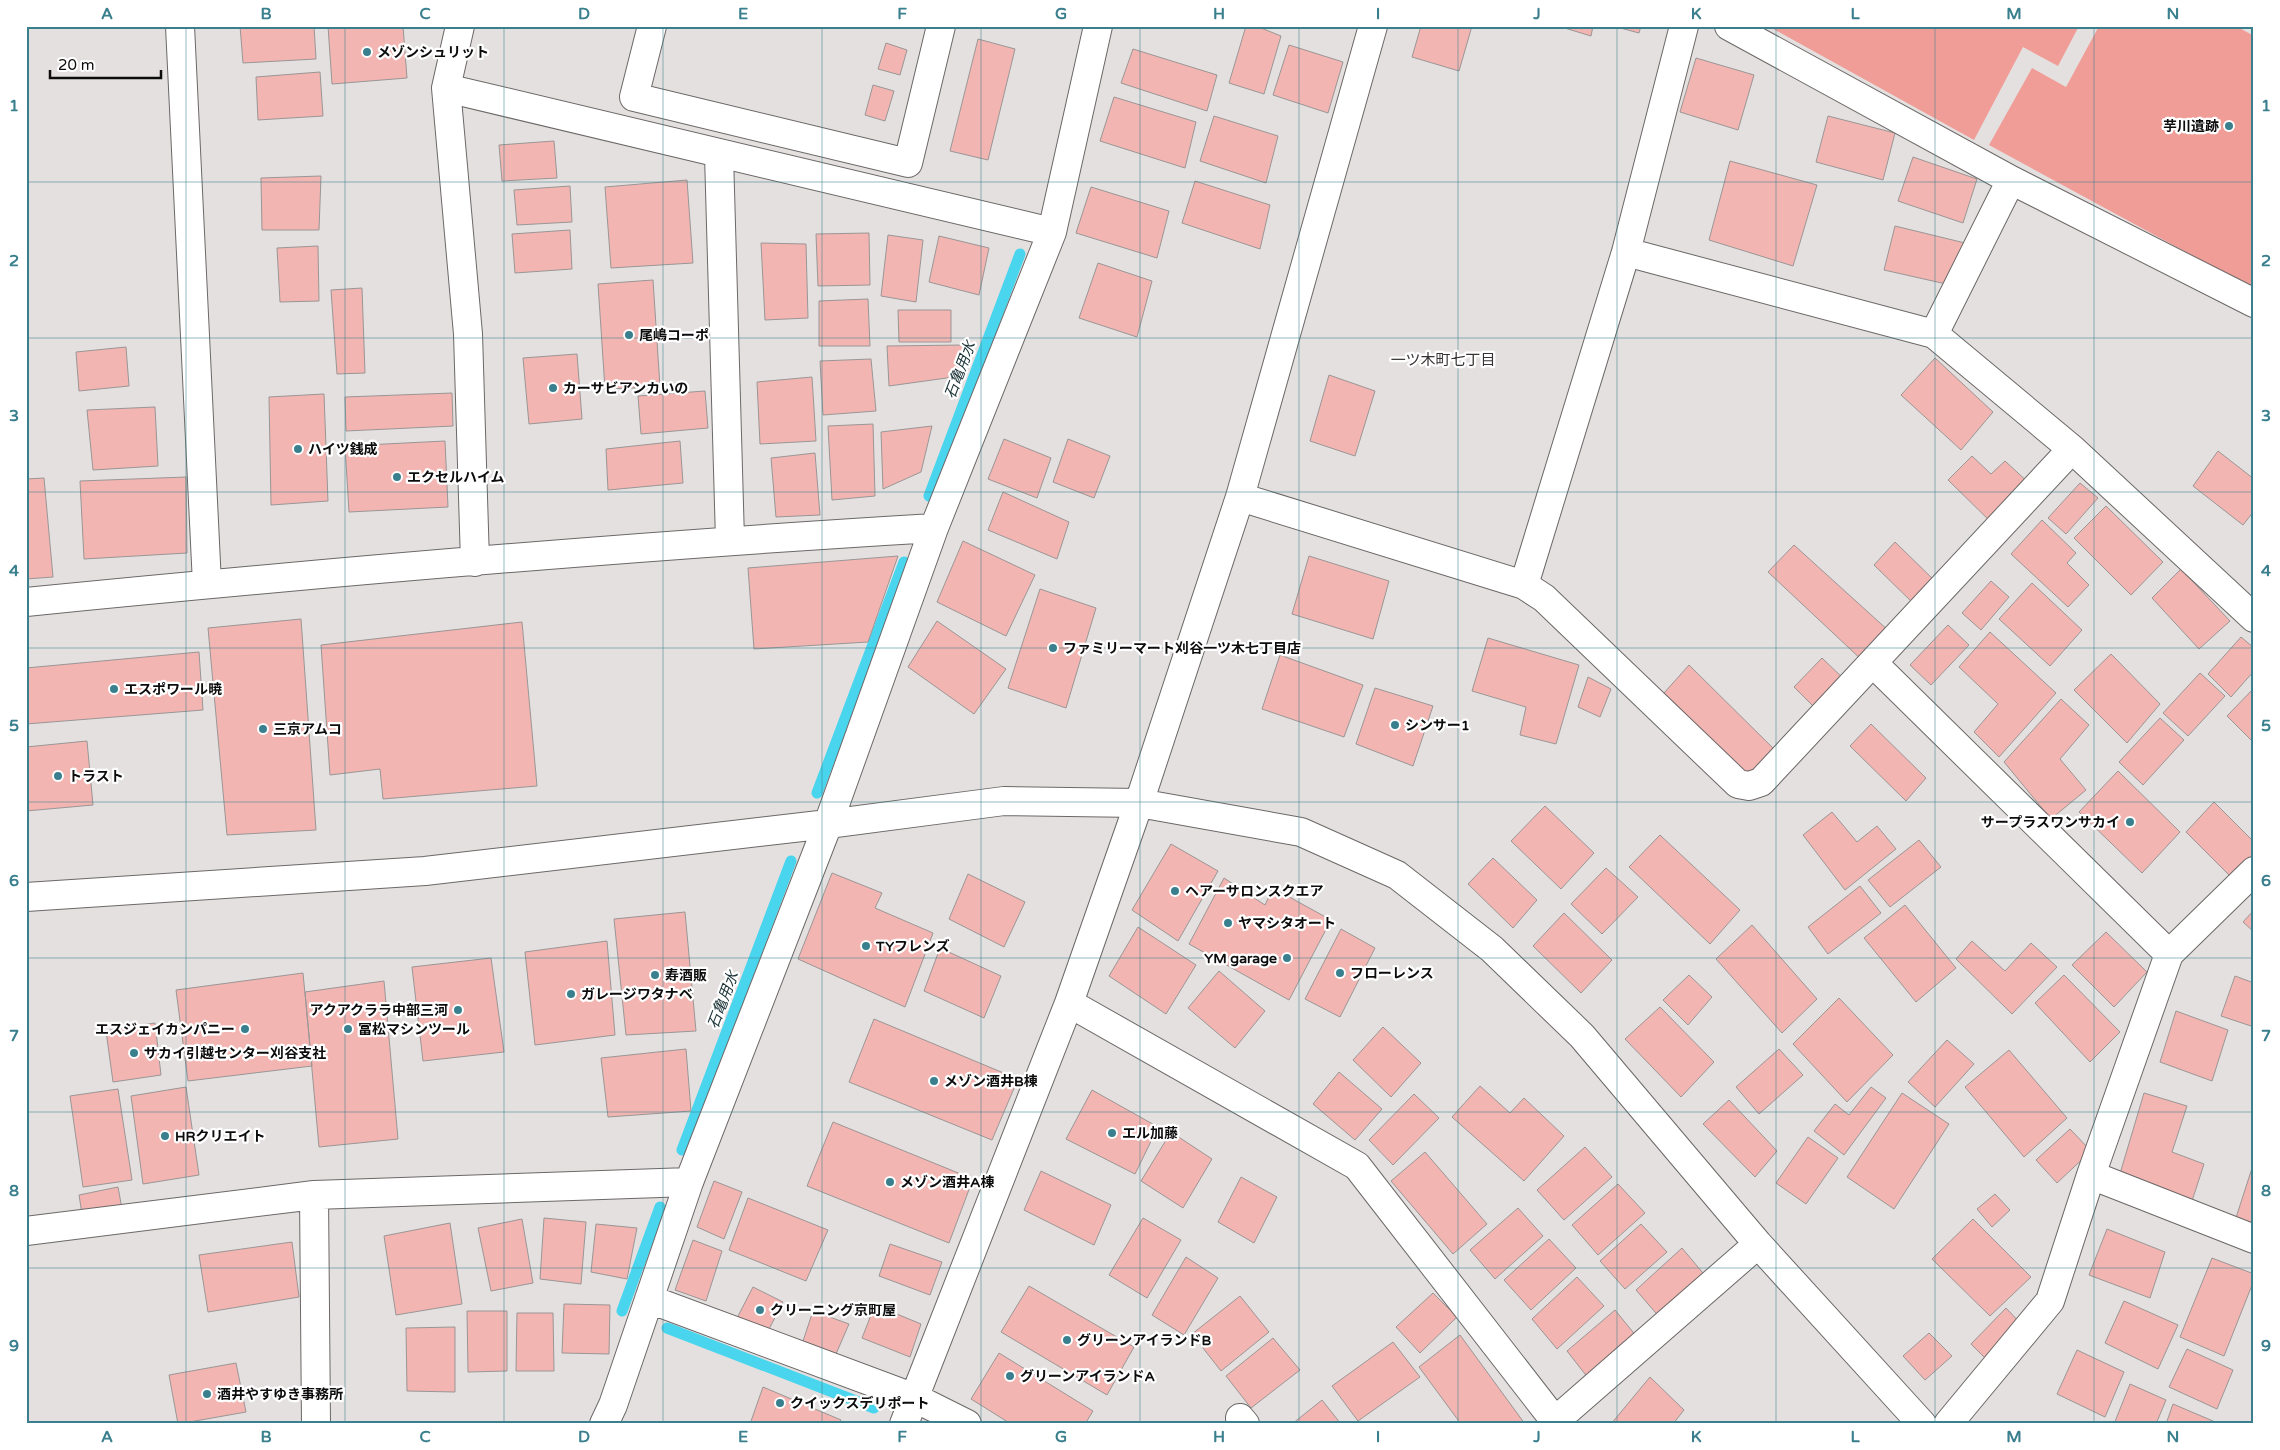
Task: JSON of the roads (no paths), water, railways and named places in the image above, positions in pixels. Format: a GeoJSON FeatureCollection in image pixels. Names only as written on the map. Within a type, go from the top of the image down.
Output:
{"type":"FeatureCollection","features":[{"type":"Feature","properties":{"kind":"street"},"geometry":{"type":"LineString","coordinates":[[180,26],[207,584]]}},
{"type":"Feature","properties":{"kind":"street"},"geometry":{"type":"LineString","coordinates":[[460,26],[446,88],[468,334],[474,562]]}},
{"type":"Feature","properties":{"kind":"street"},"geometry":{"type":"LineString","coordinates":[[652,26],[634,97],[908,163],[941,26]]}},
{"type":"Feature","properties":{"kind":"street"},"geometry":{"type":"LineString","coordinates":[[604,1424],[690,1182],[828,824],[934,528],[1052,232],[1098,26]]}},
{"type":"Feature","properties":{"kind":"street"},"geometry":{"type":"LineString","coordinates":[[904,1424],[1069,1003],[1139,803],[1240,498],[1373,26]]}},
{"type":"Feature","properties":{"kind":"street"},"geometry":{"type":"LineString","coordinates":[[1524,585],[1626,252],[1684,26]]}},
{"type":"Feature","properties":{"kind":"street"},"geometry":{"type":"LineString","coordinates":[[1730,26],[2011,180],[2251,295]]}},
{"type":"Feature","properties":{"kind":"street"},"geometry":{"type":"LineString","coordinates":[[446,88],[719,155],[1052,232]]}},
{"type":"Feature","properties":{"kind":"street"},"geometry":{"type":"LineString","coordinates":[[719,155],[730,540]]}},
{"type":"Feature","properties":{"kind":"street"},"geometry":{"type":"LineString","coordinates":[[1934,334],[2011,180]]}},
{"type":"Feature","properties":{"kind":"street"},"geometry":{"type":"LineString","coordinates":[[1626,252],[1934,334],[2072,449],[2254,618]]}},
{"type":"Feature","properties":{"kind":"street"},"geometry":{"type":"LineString","coordinates":[[1240,498],[1524,585],[1544,598],[1738,784],[1749,786],[1761,782],[2072,449]]}},
{"type":"Feature","properties":{"kind":"street"},"geometry":{"type":"LineString","coordinates":[[26,602],[207,584],[730,540],[934,528]]}},
{"type":"Feature","properties":{"kind":"street"},"geometry":{"type":"LineString","coordinates":[[1873,663],[2169,954]]}},
{"type":"Feature","properties":{"kind":"street"},"geometry":{"type":"LineString","coordinates":[[26,897],[425,871],[828,824],[1004,801],[1139,803],[1300,832],[1397,875],[1492,949],[1582,1036],[1758,1244],[1922,1424]]}},
{"type":"Feature","properties":{"kind":"street"},"geometry":{"type":"LineString","coordinates":[[1948,1424],[2050,1301],[2091,1175],[2169,954],[2254,871]]}},
{"type":"Feature","properties":{"kind":"street"},"geometry":{"type":"LineString","coordinates":[[1069,1003],[1357,1166],[1555,1423],[1758,1244]]}},
{"type":"Feature","properties":{"kind":"street"},"geometry":{"type":"LineString","coordinates":[[2091,1175],[2254,1239]]}},
{"type":"Feature","properties":{"kind":"street"},"geometry":{"type":"LineString","coordinates":[[26,1232],[314,1195],[690,1182]]}},
{"type":"Feature","properties":{"kind":"street"},"geometry":{"type":"LineString","coordinates":[[314,1195],[316,1424]]}},
{"type":"Feature","properties":{"kind":"street"},"geometry":{"type":"LineString","coordinates":[[650,1299],[914,1398],[967,1424]]}},
{"type":"Feature","properties":{"kind":"waterway","name":"石亀用水"},"geometry":{"type":"LineString","coordinates":[[929,496],[1020,254]]}},
{"type":"Feature","properties":{"kind":"waterway","name":"石亀用水"},"geometry":{"type":"LineString","coordinates":[[817,793],[904,562]]}},
{"type":"Feature","properties":{"kind":"waterway","name":"石亀用水"},"geometry":{"type":"LineString","coordinates":[[682,1150],[791,861]]}},
{"type":"Feature","properties":{"kind":"waterway","name":"石亀用水"},"geometry":{"type":"LineString","coordinates":[[622,1311],[660,1207]]}},
{"type":"Feature","properties":{"kind":"waterway","name":"石亀用水"},"geometry":{"type":"LineString","coordinates":[[667,1328],[874,1408]]}},
{"type":"Feature","properties":{"kind":"place","name":"メゾンシュリット"},"geometry":{"type":"Point","coordinates":[367,52]}},
{"type":"Feature","properties":{"kind":"place","name":"芋川遺跡"},"geometry":{"type":"Point","coordinates":[2229,126]}},
{"type":"Feature","properties":{"kind":"place","name":"尾嶋コーポ"},"geometry":{"type":"Point","coordinates":[629,335]}},
{"type":"Feature","properties":{"kind":"place","name":"カーサビアンカいの"},"geometry":{"type":"Point","coordinates":[553,388]}},
{"type":"Feature","properties":{"kind":"place","name":"ハイツ銭成"},"geometry":{"type":"Point","coordinates":[298,449]}},
{"type":"Feature","properties":{"kind":"place","name":"エクセルハイム"},"geometry":{"type":"Point","coordinates":[397,477]}},
{"type":"Feature","properties":{"kind":"place","name":"ファミリーマート刈谷一ツ木七丁目店"},"geometry":{"type":"Point","coordinates":[1053,648]}},
{"type":"Feature","properties":{"kind":"place","name":"エスポワール暁"},"geometry":{"type":"Point","coordinates":[114,689]}},
{"type":"Feature","properties":{"kind":"place","name":"シンサー1"},"geometry":{"type":"Point","coordinates":[1395,725]}},
{"type":"Feature","properties":{"kind":"place","name":"三京アムコ"},"geometry":{"type":"Point","coordinates":[263,729]}},
{"type":"Feature","properties":{"kind":"place","name":"トラスト"},"geometry":{"type":"Point","coordinates":[58,776]}},
{"type":"Feature","properties":{"kind":"place","name":"サープラスワンサカイ"},"geometry":{"type":"Point","coordinates":[2130,822]}},
{"type":"Feature","properties":{"kind":"place","name":"ヘアーサロンスクエア"},"geometry":{"type":"Point","coordinates":[1175,891]}},
{"type":"Feature","properties":{"kind":"place","name":"ヤマシタオート"},"geometry":{"type":"Point","coordinates":[1228,923]}},
{"type":"Feature","properties":{"kind":"place","name":"TYフレンズ"},"geometry":{"type":"Point","coordinates":[866,946]}},
{"type":"Feature","properties":{"kind":"place","name":"YM garage"},"geometry":{"type":"Point","coordinates":[1287,958]}},
{"type":"Feature","properties":{"kind":"place","name":"フローレンス"},"geometry":{"type":"Point","coordinates":[1340,973]}},
{"type":"Feature","properties":{"kind":"place","name":"寿酒販"},"geometry":{"type":"Point","coordinates":[655,975]}},
{"type":"Feature","properties":{"kind":"place","name":"ガレージワタナベ"},"geometry":{"type":"Point","coordinates":[571,994]}},
{"type":"Feature","properties":{"kind":"place","name":"アクアクララ中部三河"},"geometry":{"type":"Point","coordinates":[458,1010]}},
{"type":"Feature","properties":{"kind":"place","name":"エスジェイカンパニー"},"geometry":{"type":"Point","coordinates":[245,1029]}},
{"type":"Feature","properties":{"kind":"place","name":"冨松マシンツール"},"geometry":{"type":"Point","coordinates":[348,1029]}},
{"type":"Feature","properties":{"kind":"place","name":"サカイ引越センター刈谷支社"},"geometry":{"type":"Point","coordinates":[134,1053]}},
{"type":"Feature","properties":{"kind":"place","name":"メゾン酒井B棟"},"geometry":{"type":"Point","coordinates":[934,1081]}},
{"type":"Feature","properties":{"kind":"place","name":"エル加藤"},"geometry":{"type":"Point","coordinates":[1112,1133]}},
{"type":"Feature","properties":{"kind":"place","name":"HRクリエイト"},"geometry":{"type":"Point","coordinates":[165,1136]}},
{"type":"Feature","properties":{"kind":"place","name":"メゾン酒井A棟"},"geometry":{"type":"Point","coordinates":[890,1182]}},
{"type":"Feature","properties":{"kind":"place","name":"クリーニング京町屋"},"geometry":{"type":"Point","coordinates":[760,1310]}},
{"type":"Feature","properties":{"kind":"place","name":"グリーンアイランドB"},"geometry":{"type":"Point","coordinates":[1067,1340]}},
{"type":"Feature","properties":{"kind":"place","name":"グリーンアイランドA"},"geometry":{"type":"Point","coordinates":[1010,1376]}},
{"type":"Feature","properties":{"kind":"place","name":"酒井やすゆき事務所"},"geometry":{"type":"Point","coordinates":[207,1394]}},
{"type":"Feature","properties":{"kind":"place","name":"クイックスデリポート"},"geometry":{"type":"Point","coordinates":[780,1403]}},
{"type":"Feature","properties":{"kind":"district","name":"一ツ木町七丁目"},"geometry":{"type":"Point","coordinates":[1443,360]}}]}
